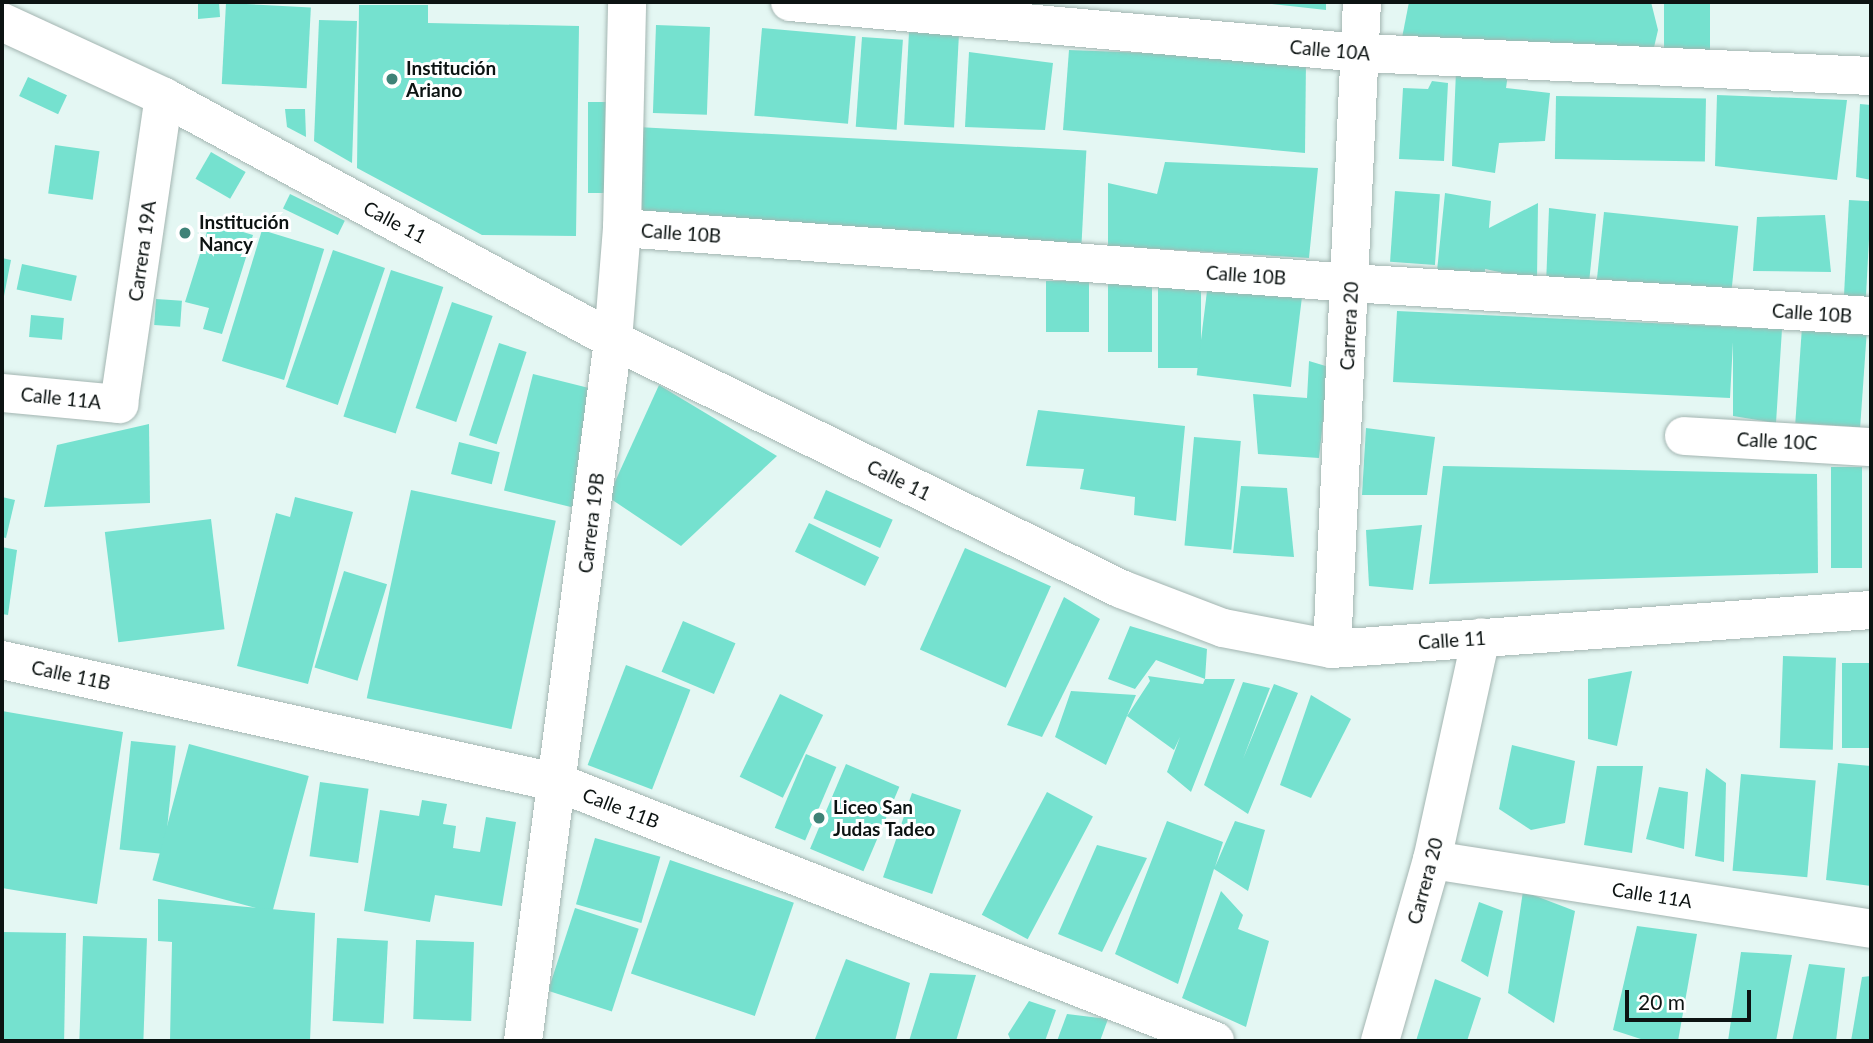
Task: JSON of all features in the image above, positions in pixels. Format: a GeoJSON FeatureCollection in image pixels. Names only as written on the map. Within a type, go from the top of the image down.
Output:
{"type":"FeatureCollection","features":[{"type":"Feature","properties":{"kind":"street","name":"Carrera 19B"},"geometry":{"type":"LineString","coordinates":[[523,1041],[559,783],[613,340],[622,228],[627,2]]}},
{"type":"Feature","properties":{"kind":"street","name":"Calle 10A"},"geometry":{"type":"LineString","coordinates":[[790,2],[1362,53],[1871,76]]}},
{"type":"Feature","properties":{"kind":"street","name":"Carrera 20"},"geometry":{"type":"LineString","coordinates":[[1332,649],[1362,53],[1362,2]]}},
{"type":"Feature","properties":{"kind":"street","name":"Calle 11"},"geometry":{"type":"LineString","coordinates":[[2,23],[164,97],[613,340],[1121,589],[1223,628],[1332,649],[1871,610]]}},
{"type":"Feature","properties":{"kind":"street","name":"Carrera 19A"},"geometry":{"type":"LineString","coordinates":[[119,404],[164,97]]}},
{"type":"Feature","properties":{"kind":"street","name":"Calle 10B"},"geometry":{"type":"LineString","coordinates":[[622,228],[1351,283],[1871,316]]}},
{"type":"Feature","properties":{"kind":"street","name":"Calle 11A"},"geometry":{"type":"LineString","coordinates":[[2,393],[119,404]]}},
{"type":"Feature","properties":{"kind":"street","name":"Calle 10C"},"geometry":{"type":"LineString","coordinates":[[1684,436],[1871,447]]}},
{"type":"Feature","properties":{"kind":"street","name":"Carrera 20"},"geometry":{"type":"LineString","coordinates":[[1380,1041],[1432,860],[1481,637]]}},
{"type":"Feature","properties":{"kind":"street","name":"Calle 11B"},"geometry":{"type":"LineString","coordinates":[[2,660],[559,783],[1215,1041]]}},
{"type":"Feature","properties":{"kind":"street","name":"Calle 11A"},"geometry":{"type":"LineString","coordinates":[[1432,860],[1871,929]]}},
{"type":"Feature","properties":{"kind":"building"},"geometry":{"type":"Polygon","coordinates":[[[198,2],[219,2],[220,17],[198,19],[198,2]]]}},
{"type":"Feature","properties":{"kind":"building"},"geometry":{"type":"Polygon","coordinates":[[[1326,2],[1326,10],[1272,4],[1326,2]]]}},
{"type":"Feature","properties":{"kind":"building"},"geometry":{"type":"Polygon","coordinates":[[[1409,2],[1651,2],[1658,30],[1652,56],[1401,43],[1409,2]]]}},
{"type":"Feature","properties":{"kind":"building"},"geometry":{"type":"Polygon","coordinates":[[[1664,2],[1710,2],[1710,57],[1664,57],[1664,2]]]}},
{"type":"Feature","properties":{"kind":"building"},"geometry":{"type":"Polygon","coordinates":[[[226,3],[311,7],[307,88],[222,84],[226,3]]]}},
{"type":"Feature","properties":{"kind":"building"},"geometry":{"type":"Polygon","coordinates":[[[359,5],[428,5],[428,23],[579,26],[576,236],[482,235],[357,168],[359,5]]]}},
{"type":"Feature","properties":{"kind":"building"},"geometry":{"type":"Polygon","coordinates":[[[319,20],[357,21],[352,163],[314,141],[319,20]]]}},
{"type":"Feature","properties":{"kind":"building"},"geometry":{"type":"Polygon","coordinates":[[[656,25],[710,27],[707,115],[653,113],[656,25]]]}},
{"type":"Feature","properties":{"kind":"building"},"geometry":{"type":"Polygon","coordinates":[[[762,28],[856,36],[848,124],[754,116],[762,28]]]}},
{"type":"Feature","properties":{"kind":"building"},"geometry":{"type":"Polygon","coordinates":[[[909,32],[959,35],[954,127],[904,125],[909,32]]]}},
{"type":"Feature","properties":{"kind":"building"},"geometry":{"type":"Polygon","coordinates":[[[862,37],[903,40],[897,130],[856,127],[862,37]]]}},
{"type":"Feature","properties":{"kind":"building"},"geometry":{"type":"Polygon","coordinates":[[[1069,50],[1306,59],[1305,153],[1063,130],[1069,50]]]}},
{"type":"Feature","properties":{"kind":"building"},"geometry":{"type":"Polygon","coordinates":[[[969,52],[1053,63],[1045,130],[965,127],[969,52]]]}},
{"type":"Feature","properties":{"kind":"building"},"geometry":{"type":"Polygon","coordinates":[[[1456,71],[1508,74],[1506,88],[1550,93],[1545,141],[1499,143],[1495,173],[1452,166],[1456,71]]]}},
{"type":"Feature","properties":{"kind":"building"},"geometry":{"type":"Polygon","coordinates":[[[28,77],[67,95],[58,114],[19,96],[28,77]]]}},
{"type":"Feature","properties":{"kind":"building"},"geometry":{"type":"Polygon","coordinates":[[[1432,81],[1448,83],[1444,161],[1399,159],[1403,88],[1428,89],[1432,81]]]}},
{"type":"Feature","properties":{"kind":"building"},"geometry":{"type":"Polygon","coordinates":[[[1717,95],[1847,100],[1837,180],[1715,166],[1717,95]]]}},
{"type":"Feature","properties":{"kind":"building"},"geometry":{"type":"Polygon","coordinates":[[[1556,96],[1706,99],[1705,162],[1555,159],[1556,96]]]}},
{"type":"Feature","properties":{"kind":"building"},"geometry":{"type":"Polygon","coordinates":[[[588,102],[616,102],[616,193],[588,193],[588,102]]]}},
{"type":"Feature","properties":{"kind":"building"},"geometry":{"type":"Polygon","coordinates":[[[1860,104],[1871,105],[1871,180],[1856,177],[1860,104]]]}},
{"type":"Feature","properties":{"kind":"building"},"geometry":{"type":"Polygon","coordinates":[[[285,109],[305,109],[306,137],[287,127],[285,109]]]}},
{"type":"Feature","properties":{"kind":"building"},"geometry":{"type":"Polygon","coordinates":[[[637,127],[1086,151],[1081,244],[632,221],[637,127]]]}},
{"type":"Feature","properties":{"kind":"building"},"geometry":{"type":"Polygon","coordinates":[[[55,145],[100,151],[93,200],[48,194],[55,145]]]}},
{"type":"Feature","properties":{"kind":"building"},"geometry":{"type":"Polygon","coordinates":[[[211,152],[246,172],[230,199],[196,179],[211,152]]]}},
{"type":"Feature","properties":{"kind":"building"},"geometry":{"type":"Polygon","coordinates":[[[1165,162],[1318,168],[1309,258],[1108,246],[1108,183],[1157,194],[1165,162]]]}},
{"type":"Feature","properties":{"kind":"building"},"geometry":{"type":"Polygon","coordinates":[[[1395,191],[1440,194],[1435,265],[1390,262],[1395,191]]]}},
{"type":"Feature","properties":{"kind":"building"},"geometry":{"type":"Polygon","coordinates":[[[1445,193],[1491,201],[1489,228],[1538,203],[1537,280],[1485,269],[1485,275],[1437,271],[1445,193]]]}},
{"type":"Feature","properties":{"kind":"building"},"geometry":{"type":"Polygon","coordinates":[[[290,194],[345,221],[338,235],[283,208],[290,194]]]}},
{"type":"Feature","properties":{"kind":"building"},"geometry":{"type":"Polygon","coordinates":[[[1849,200],[1871,201],[1866,301],[1844,300],[1849,200]]]}},
{"type":"Feature","properties":{"kind":"building"},"geometry":{"type":"Polygon","coordinates":[[[1549,208],[1596,214],[1589,283],[1546,285],[1549,208]]]}},
{"type":"Feature","properties":{"kind":"building"},"geometry":{"type":"Polygon","coordinates":[[[1604,212],[1738,226],[1731,295],[1597,281],[1604,212]]]}},
{"type":"Feature","properties":{"kind":"building"},"geometry":{"type":"Polygon","coordinates":[[[1825,215],[1831,272],[1753,271],[1757,217],[1825,215]]]}},
{"type":"Feature","properties":{"kind":"building"},"geometry":{"type":"Polygon","coordinates":[[[210,222],[253,235],[222,334],[203,329],[209,308],[185,302],[210,222]]]}},
{"type":"Feature","properties":{"kind":"building"},"geometry":{"type":"Polygon","coordinates":[[[262,230],[324,249],[284,380],[222,361],[262,230]]]}},
{"type":"Feature","properties":{"kind":"building"},"geometry":{"type":"Polygon","coordinates":[[[333,250],[385,268],[338,405],[286,387],[333,250]]]}},
{"type":"Feature","properties":{"kind":"building"},"geometry":{"type":"Polygon","coordinates":[[[2,258],[11,260],[3,301],[2,301],[2,258]]]}},
{"type":"Feature","properties":{"kind":"building"},"geometry":{"type":"Polygon","coordinates":[[[22,264],[77,276],[71,301],[17,289],[22,264]]]}},
{"type":"Feature","properties":{"kind":"building"},"geometry":{"type":"Polygon","coordinates":[[[391,270],[443,287],[396,433],[343,416],[391,270]]]}},
{"type":"Feature","properties":{"kind":"building"},"geometry":{"type":"Polygon","coordinates":[[[1108,280],[1152,280],[1152,352],[1108,352],[1108,280]]]}},
{"type":"Feature","properties":{"kind":"building"},"geometry":{"type":"Polygon","coordinates":[[[1046,281],[1089,281],[1089,332],[1046,332],[1046,281]]]}},
{"type":"Feature","properties":{"kind":"building"},"geometry":{"type":"Polygon","coordinates":[[[1158,283],[1201,283],[1201,368],[1158,368],[1158,283]]]}},
{"type":"Feature","properties":{"kind":"building"},"geometry":{"type":"Polygon","coordinates":[[[1208,283],[1302,295],[1291,387],[1197,375],[1208,283]]]}},
{"type":"Feature","properties":{"kind":"building"},"geometry":{"type":"Polygon","coordinates":[[[156,299],[182,301],[180,327],[154,325],[156,299]]]}},
{"type":"Feature","properties":{"kind":"building"},"geometry":{"type":"Polygon","coordinates":[[[452,302],[493,316],[456,422],[416,408],[452,302]]]}},
{"type":"Feature","properties":{"kind":"building"},"geometry":{"type":"Polygon","coordinates":[[[1397,311],[1782,329],[1776,423],[1733,416],[1733,342],[1730,398],[1393,382],[1397,311]]]}},
{"type":"Feature","properties":{"kind":"building"},"geometry":{"type":"Polygon","coordinates":[[[31,315],[64,318],[62,340],[29,337],[31,315]]]}},
{"type":"Feature","properties":{"kind":"building"},"geometry":{"type":"Polygon","coordinates":[[[1802,327],[1867,332],[1860,427],[1795,423],[1802,327]]]}},
{"type":"Feature","properties":{"kind":"building"},"geometry":{"type":"Polygon","coordinates":[[[499,343],[527,352],[497,444],[469,435],[499,343]]]}},
{"type":"Feature","properties":{"kind":"building"},"geometry":{"type":"Polygon","coordinates":[[[1309,361],[1329,367],[1319,458],[1258,454],[1253,394],[1307,398],[1309,361]]]}},
{"type":"Feature","properties":{"kind":"building"},"geometry":{"type":"Polygon","coordinates":[[[533,374],[603,391],[574,508],[504,490],[533,374]]]}},
{"type":"Feature","properties":{"kind":"building"},"geometry":{"type":"Polygon","coordinates":[[[659,385],[777,456],[681,546],[608,497],[659,385]]]}},
{"type":"Feature","properties":{"kind":"building"},"geometry":{"type":"Polygon","coordinates":[[[1038,410],[1185,426],[1176,521],[1134,515],[1135,497],[1080,489],[1084,469],[1026,466],[1038,410]]]}},
{"type":"Feature","properties":{"kind":"building"},"geometry":{"type":"Polygon","coordinates":[[[149,424],[150,503],[44,507],[57,445],[149,424]]]}},
{"type":"Feature","properties":{"kind":"building"},"geometry":{"type":"Polygon","coordinates":[[[1366,428],[1435,437],[1427,495],[1362,495],[1366,428]]]}},
{"type":"Feature","properties":{"kind":"building"},"geometry":{"type":"Polygon","coordinates":[[[1194,437],[1241,441],[1231,550],[1185,546],[1194,437]]]}},
{"type":"Feature","properties":{"kind":"building"},"geometry":{"type":"Polygon","coordinates":[[[459,442],[500,452],[492,484],[451,474],[459,442]]]}},
{"type":"Feature","properties":{"kind":"building"},"geometry":{"type":"Polygon","coordinates":[[[1443,466],[1817,474],[1818,573],[1429,584],[1443,466]]]}},
{"type":"Feature","properties":{"kind":"building"},"geometry":{"type":"Polygon","coordinates":[[[1831,467],[1862,467],[1862,568],[1831,568],[1831,467]]]}},
{"type":"Feature","properties":{"kind":"building"},"geometry":{"type":"Polygon","coordinates":[[[1241,486],[1287,488],[1294,557],[1233,553],[1241,486]]]}},
{"type":"Feature","properties":{"kind":"building"},"geometry":{"type":"Polygon","coordinates":[[[411,490],[556,521],[511,729],[367,698],[411,490]]]}},
{"type":"Feature","properties":{"kind":"building"},"geometry":{"type":"Polygon","coordinates":[[[826,490],[893,520],[880,548],[813,518],[826,490]]]}},
{"type":"Feature","properties":{"kind":"building"},"geometry":{"type":"Polygon","coordinates":[[[2,497],[15,500],[6,538],[2,537],[2,497]]]}},
{"type":"Feature","properties":{"kind":"building"},"geometry":{"type":"Polygon","coordinates":[[[295,497],[353,512],[308,684],[237,666],[276,513],[290,517],[295,497]]]}},
{"type":"Feature","properties":{"kind":"building"},"geometry":{"type":"Polygon","coordinates":[[[211,519],[225,629],[118,642],[105,532],[211,519]]]}},
{"type":"Feature","properties":{"kind":"building"},"geometry":{"type":"Polygon","coordinates":[[[809,523],[879,557],[865,586],[795,552],[809,523]]]}},
{"type":"Feature","properties":{"kind":"building"},"geometry":{"type":"Polygon","coordinates":[[[1422,525],[1413,590],[1369,586],[1366,530],[1422,525]]]}},
{"type":"Feature","properties":{"kind":"building"},"geometry":{"type":"Polygon","coordinates":[[[2,547],[17,550],[8,615],[2,614],[2,547]]]}},
{"type":"Feature","properties":{"kind":"building"},"geometry":{"type":"Polygon","coordinates":[[[965,548],[1051,586],[1006,688],[920,649],[965,548]]]}},
{"type":"Feature","properties":{"kind":"building"},"geometry":{"type":"Polygon","coordinates":[[[344,571],[387,584],[358,681],[314,668],[344,571]]]}},
{"type":"Feature","properties":{"kind":"building"},"geometry":{"type":"Polygon","coordinates":[[[1064,597],[1100,619],[1042,737],[1007,725],[1064,597]]]}},
{"type":"Feature","properties":{"kind":"building"},"geometry":{"type":"Polygon","coordinates":[[[683,621],[735,643],[714,694],[662,672],[683,621]]]}},
{"type":"Feature","properties":{"kind":"building"},"geometry":{"type":"Polygon","coordinates":[[[1130,626],[1207,649],[1205,679],[1156,660],[1135,689],[1108,679],[1130,626]]]}},
{"type":"Feature","properties":{"kind":"building"},"geometry":{"type":"Polygon","coordinates":[[[1783,656],[1836,658],[1833,750],[1780,748],[1783,656]]]}},
{"type":"Feature","properties":{"kind":"building"},"geometry":{"type":"Polygon","coordinates":[[[1842,663],[1871,663],[1871,748],[1842,748],[1842,663]]]}},
{"type":"Feature","properties":{"kind":"building"},"geometry":{"type":"Polygon","coordinates":[[[626,665],[690,690],[652,790],[588,765],[626,665]]]}},
{"type":"Feature","properties":{"kind":"building"},"geometry":{"type":"Polygon","coordinates":[[[1632,671],[1617,746],[1588,739],[1588,679],[1632,671]]]}},
{"type":"Feature","properties":{"kind":"building"},"geometry":{"type":"Polygon","coordinates":[[[1148,676],[1203,684],[1205,679],[1235,679],[1191,792],[1167,772],[1180,737],[1174,750],[1127,716],[1150,681],[1148,676]]]}},
{"type":"Feature","properties":{"kind":"building"},"geometry":{"type":"Polygon","coordinates":[[[1243,682],[1270,688],[1243,759],[1274,684],[1298,693],[1248,814],[1204,785],[1243,682]]]}},
{"type":"Feature","properties":{"kind":"building"},"geometry":{"type":"Polygon","coordinates":[[[1071,691],[1136,695],[1106,765],[1055,737],[1071,691]]]}},
{"type":"Feature","properties":{"kind":"building"},"geometry":{"type":"Polygon","coordinates":[[[780,694],[823,715],[783,798],[740,777],[780,694]]]}},
{"type":"Feature","properties":{"kind":"building"},"geometry":{"type":"Polygon","coordinates":[[[1311,695],[1351,719],[1311,798],[1280,785],[1311,695]]]}},
{"type":"Feature","properties":{"kind":"building"},"geometry":{"type":"Polygon","coordinates":[[[2,711],[123,732],[97,904],[2,888],[2,711]]]}},
{"type":"Feature","properties":{"kind":"building"},"geometry":{"type":"Polygon","coordinates":[[[131,741],[176,746],[164,854],[120,849],[131,741]]]}},
{"type":"Feature","properties":{"kind":"building"},"geometry":{"type":"Polygon","coordinates":[[[189,744],[309,776],[272,912],[153,880],[189,744]]]}},
{"type":"Feature","properties":{"kind":"building"},"geometry":{"type":"Polygon","coordinates":[[[1512,745],[1575,761],[1565,823],[1531,830],[1499,809],[1512,745]]]}},
{"type":"Feature","properties":{"kind":"building"},"geometry":{"type":"Polygon","coordinates":[[[806,754],[836,767],[805,841],[775,828],[806,754]]]}},
{"type":"Feature","properties":{"kind":"building"},"geometry":{"type":"Polygon","coordinates":[[[1838,763],[1871,766],[1871,886],[1826,880],[1838,763]]]}},
{"type":"Feature","properties":{"kind":"building"},"geometry":{"type":"Polygon","coordinates":[[[846,764],[899,787],[863,871],[810,849],[846,764]]]}},
{"type":"Feature","properties":{"kind":"building"},"geometry":{"type":"Polygon","coordinates":[[[1597,766],[1643,766],[1632,853],[1584,845],[1597,766]]]}},
{"type":"Feature","properties":{"kind":"building"},"geometry":{"type":"Polygon","coordinates":[[[1706,768],[1726,783],[1724,862],[1695,856],[1706,768]]]}},
{"type":"Feature","properties":{"kind":"building"},"geometry":{"type":"Polygon","coordinates":[[[1741,774],[1816,781],[1807,877],[1733,871],[1741,774]]]}},
{"type":"Feature","properties":{"kind":"building"},"geometry":{"type":"Polygon","coordinates":[[[320,782],[369,789],[358,863],[310,856],[320,782]]]}},
{"type":"Feature","properties":{"kind":"building"},"geometry":{"type":"Polygon","coordinates":[[[1659,787],[1688,792],[1684,849],[1646,839],[1659,787]]]}},
{"type":"Feature","properties":{"kind":"building"},"geometry":{"type":"Polygon","coordinates":[[[1047,792],[1093,816],[1028,939],[982,915],[1047,792]]]}},
{"type":"Feature","properties":{"kind":"building"},"geometry":{"type":"Polygon","coordinates":[[[912,793],[961,810],[932,894],[883,877],[912,793]]]}},
{"type":"Feature","properties":{"kind":"building"},"geometry":{"type":"Polygon","coordinates":[[[422,800],[447,804],[443,824],[456,826],[453,848],[480,852],[486,817],[516,822],[502,906],[435,895],[430,922],[364,911],[380,810],[419,816],[422,800]]]}},
{"type":"Feature","properties":{"kind":"building"},"geometry":{"type":"Polygon","coordinates":[[[1167,821],[1223,842],[1215,867],[1235,821],[1265,830],[1248,891],[1214,869],[1178,984],[1115,954],[1167,821]]]}},
{"type":"Feature","properties":{"kind":"building"},"geometry":{"type":"Polygon","coordinates":[[[595,838],[660,857],[641,923],[576,904],[595,838]]]}},
{"type":"Feature","properties":{"kind":"building"},"geometry":{"type":"Polygon","coordinates":[[[1097,845],[1147,858],[1102,952],[1058,934],[1097,845]]]}},
{"type":"Feature","properties":{"kind":"building"},"geometry":{"type":"Polygon","coordinates":[[[670,860],[794,903],[755,1016],[631,973],[670,860]]]}},
{"type":"Feature","properties":{"kind":"building"},"geometry":{"type":"Polygon","coordinates":[[[1221,891],[1243,915],[1238,929],[1269,941],[1246,1027],[1182,998],[1221,891]]]}},
{"type":"Feature","properties":{"kind":"building"},"geometry":{"type":"Polygon","coordinates":[[[1523,891],[1575,911],[1554,1023],[1508,993],[1523,891]]]}},
{"type":"Feature","properties":{"kind":"building"},"geometry":{"type":"Polygon","coordinates":[[[158,899],[315,913],[310,1041],[170,1041],[172,942],[158,941],[158,899]]]}},
{"type":"Feature","properties":{"kind":"building"},"geometry":{"type":"Polygon","coordinates":[[[1479,902],[1503,911],[1488,977],[1461,961],[1479,902]]]}},
{"type":"Feature","properties":{"kind":"building"},"geometry":{"type":"Polygon","coordinates":[[[575,908],[639,929],[612,1011],[548,991],[575,908]]]}},
{"type":"Feature","properties":{"kind":"building"},"geometry":{"type":"Polygon","coordinates":[[[1637,926],[1697,934],[1678,1041],[1647,1041],[1613,1030],[1637,926]]]}},
{"type":"Feature","properties":{"kind":"building"},"geometry":{"type":"Polygon","coordinates":[[[2,932],[66,933],[64,1041],[2,1041],[2,932]]]}},
{"type":"Feature","properties":{"kind":"building"},"geometry":{"type":"Polygon","coordinates":[[[83,936],[147,938],[143,1041],[79,1041],[83,936]]]}},
{"type":"Feature","properties":{"kind":"building"},"geometry":{"type":"Polygon","coordinates":[[[337,938],[388,941],[384,1024],[333,1021],[337,938]]]}},
{"type":"Feature","properties":{"kind":"building"},"geometry":{"type":"Polygon","coordinates":[[[416,940],[474,942],[471,1021],[413,1019],[416,940]]]}},
{"type":"Feature","properties":{"kind":"building"},"geometry":{"type":"Polygon","coordinates":[[[1741,952],[1792,955],[1776,1041],[1728,1041],[1741,952]]]}},
{"type":"Feature","properties":{"kind":"building"},"geometry":{"type":"Polygon","coordinates":[[[846,959],[910,983],[895,1041],[815,1039],[846,959]]]}},
{"type":"Feature","properties":{"kind":"building"},"geometry":{"type":"Polygon","coordinates":[[[1809,964],[1845,968],[1836,1041],[1792,1041],[1809,964]]]}},
{"type":"Feature","properties":{"kind":"building"},"geometry":{"type":"Polygon","coordinates":[[[930,973],[976,975],[956,1041],[909,1041],[930,973]]]}},
{"type":"Feature","properties":{"kind":"building"},"geometry":{"type":"Polygon","coordinates":[[[1871,976],[1871,1041],[1851,1041],[1862,977],[1871,976]]]}},
{"type":"Feature","properties":{"kind":"building"},"geometry":{"type":"Polygon","coordinates":[[[1435,979],[1481,998],[1467,1041],[1416,1041],[1435,979]]]}},
{"type":"Feature","properties":{"kind":"building"},"geometry":{"type":"Polygon","coordinates":[[[1029,1001],[1056,1010],[1045,1041],[1011,1041],[1008,1034],[1029,1001]]]}},
{"type":"Feature","properties":{"kind":"building"},"geometry":{"type":"Polygon","coordinates":[[[1067,1014],[1108,1019],[1100,1041],[1057,1041],[1067,1014]]]}},
{"type":"Feature","properties":{"kind":"place","name":"Institución Ariano"},"geometry":{"type":"Point","coordinates":[392,79]}},
{"type":"Feature","properties":{"kind":"place","name":"Institución Nancy"},"geometry":{"type":"Point","coordinates":[185,233]}},
{"type":"Feature","properties":{"kind":"place","name":"Liceo San Judas Tadeo"},"geometry":{"type":"Point","coordinates":[819,818]}}]}
